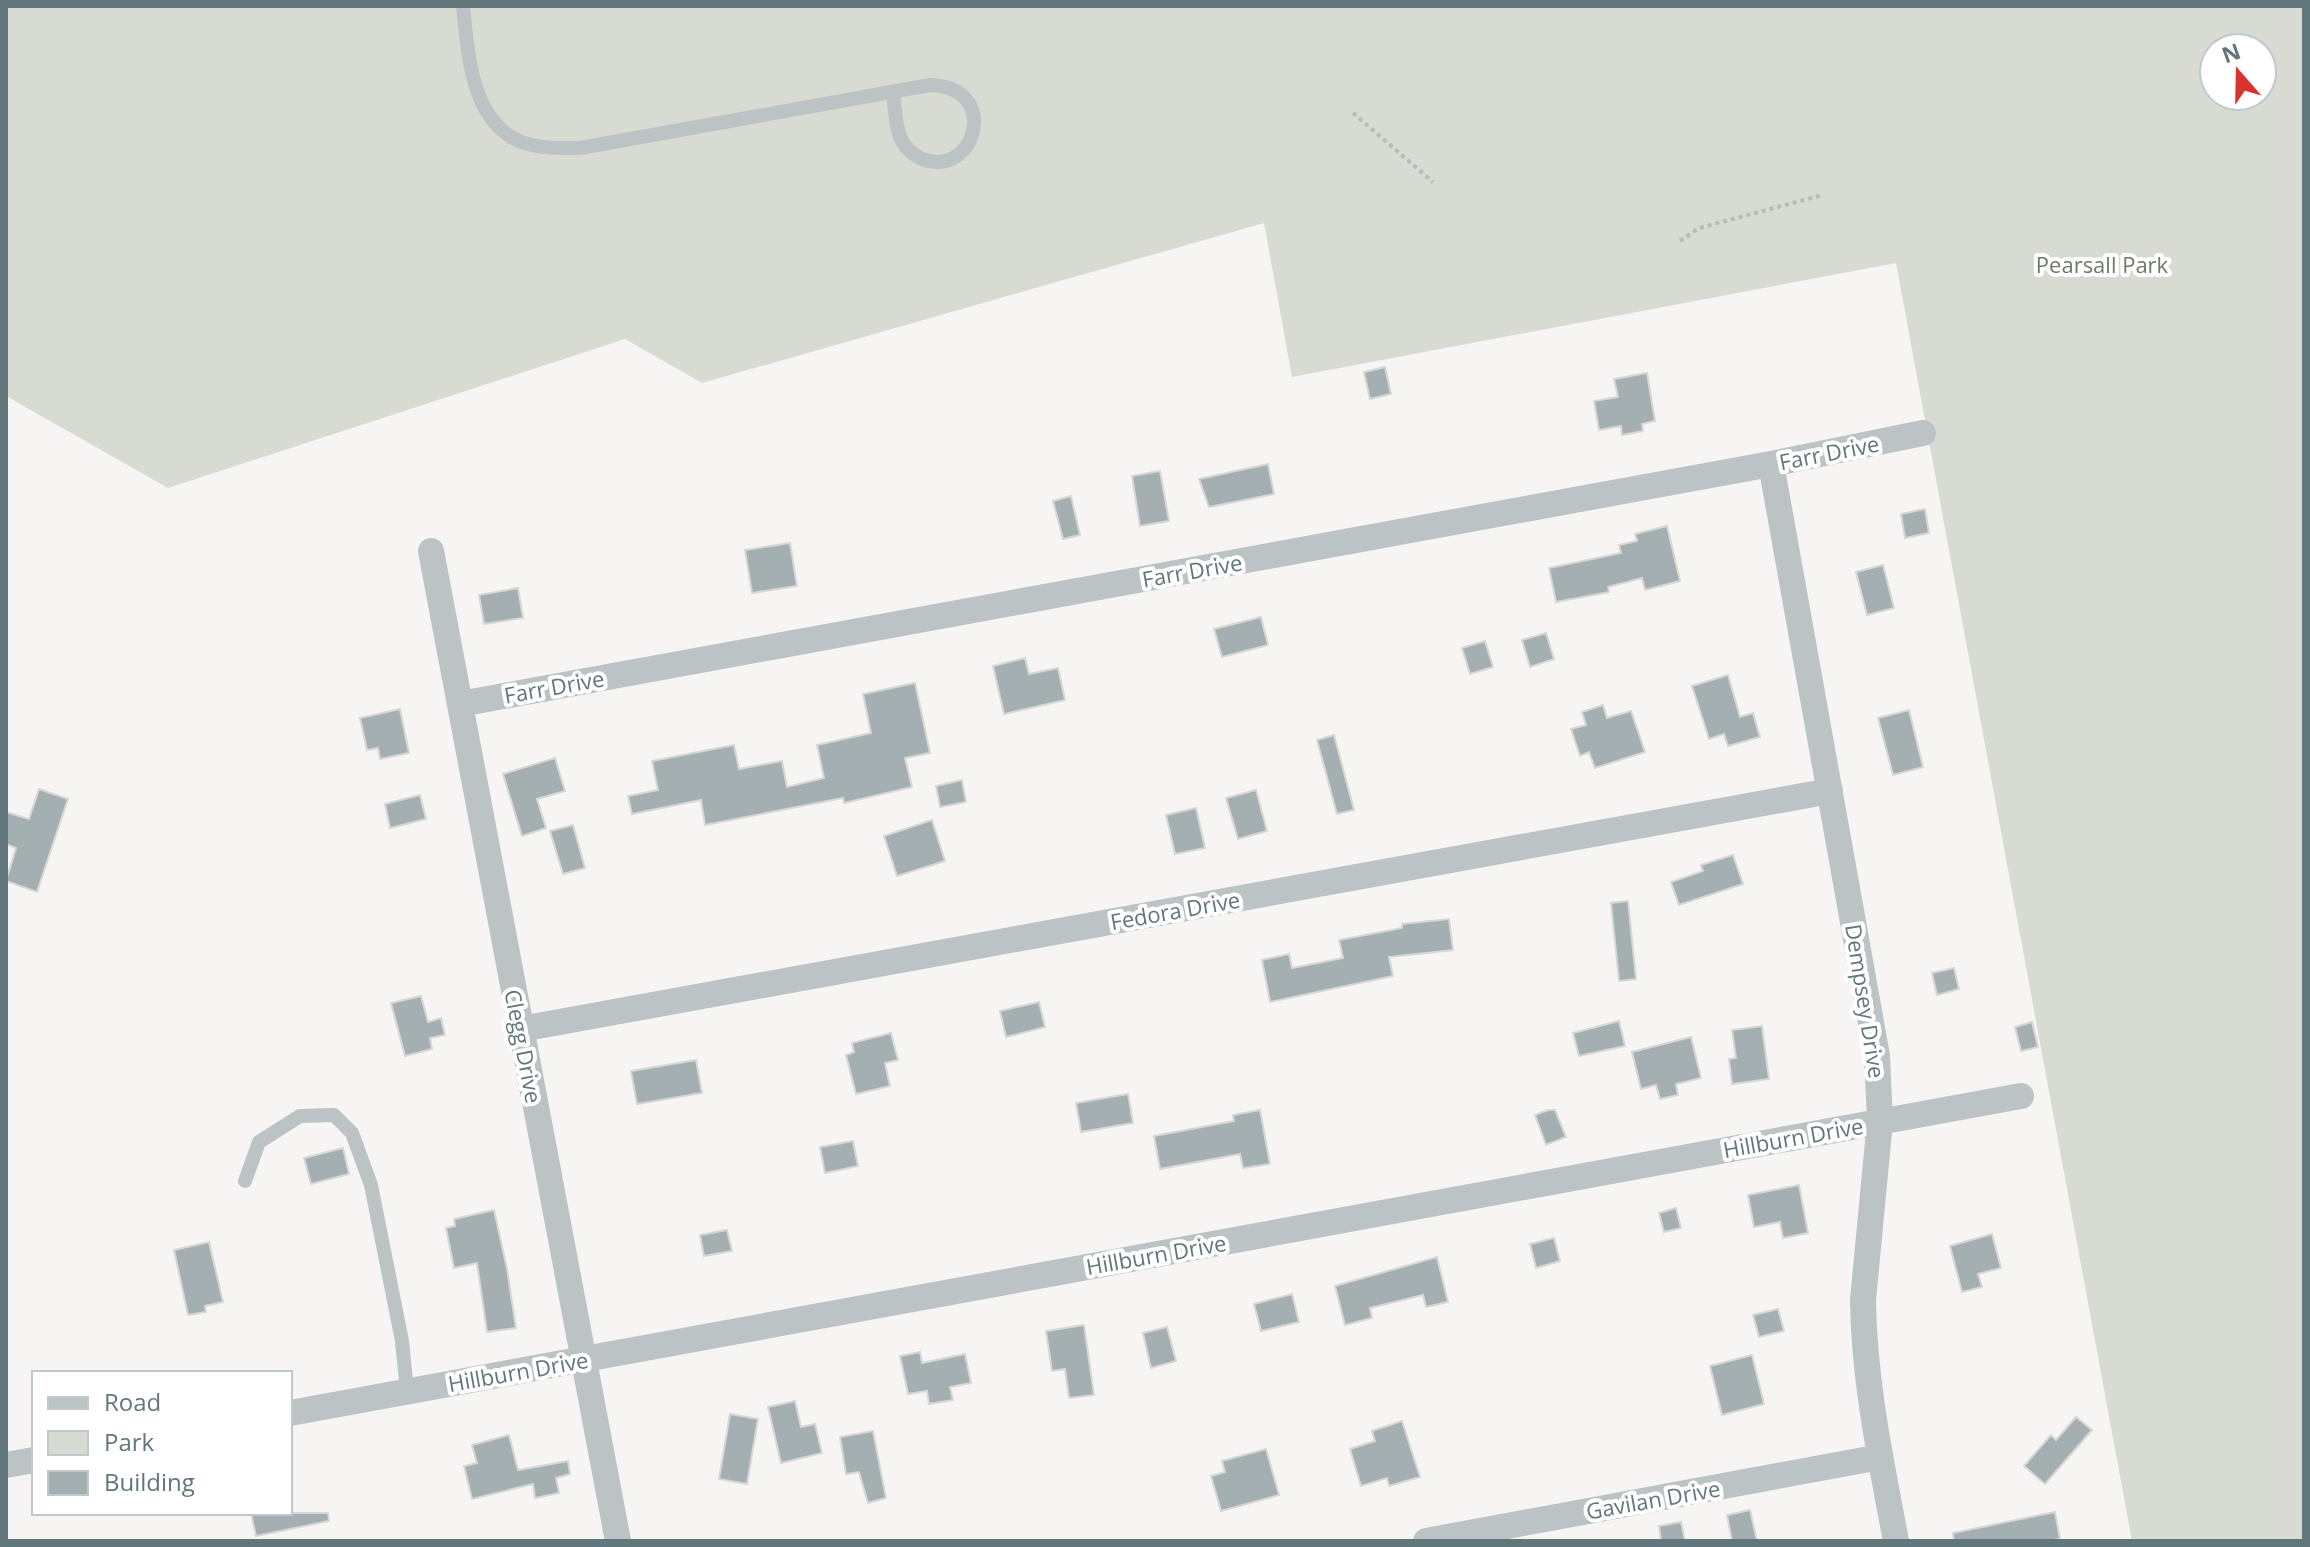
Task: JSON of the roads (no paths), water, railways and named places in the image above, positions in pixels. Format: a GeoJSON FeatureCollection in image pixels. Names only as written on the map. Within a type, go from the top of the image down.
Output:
{"type":"FeatureCollection","features":[{"type":"Feature","properties":{"kind":"street","name":"Farr Drive"},"geometry":{"type":"LineString","coordinates":[[460,704],[1771,464],[1923,433]]}},
{"type":"Feature","properties":{"kind":"street","name":"Dempsey Drive"},"geometry":{"type":"LineString","coordinates":[[1771,464],[1877,1056],[1880,1121],[1863,1300],[1867,1371],[1896,1541]]}},
{"type":"Feature","properties":{"kind":"street","name":"Clegg Drive"},"geometry":{"type":"LineString","coordinates":[[431,551],[618,1541]]}},
{"type":"Feature","properties":{"kind":"street","name":"Fedora Drive"},"geometry":{"type":"LineString","coordinates":[[521,1029],[1830,791]]}},
{"type":"Feature","properties":{"kind":"street","name":"Hillburn Drive"},"geometry":{"type":"LineString","coordinates":[[292,1413],[2021,1096]]}},
{"type":"Feature","properties":{"kind":"street","name":"Gavilan Drive"},"geometry":{"type":"LineString","coordinates":[[1426,1541],[1880,1457]]}},
{"type":"Feature","properties":{"kind":"street"},"geometry":{"type":"LineString","coordinates":[[6,1465],[32,1460]]}},
{"type":"Feature","properties":{"kind":"lane"},"geometry":{"type":"LineString","coordinates":[[463,6],[470,73],[488,115],[516,140],[547,148],[580,148],[930,85],[945,85],[969,102],[974,117],[974,132],[968,145],[957,156],[943,161],[928,161],[914,155],[904,144],[898,130],[893,92]]}},
{"type":"Feature","properties":{"kind":"lane"},"geometry":{"type":"LineString","coordinates":[[245,1181],[259,1142],[300,1116],[334,1115],[352,1133],[371,1185],[402,1341],[407,1391]]}},
{"type":"Feature","properties":{"kind":"park label","name":"Pearsall Park"},"geometry":{"type":"Point","coordinates":[2102,264]}}]}
